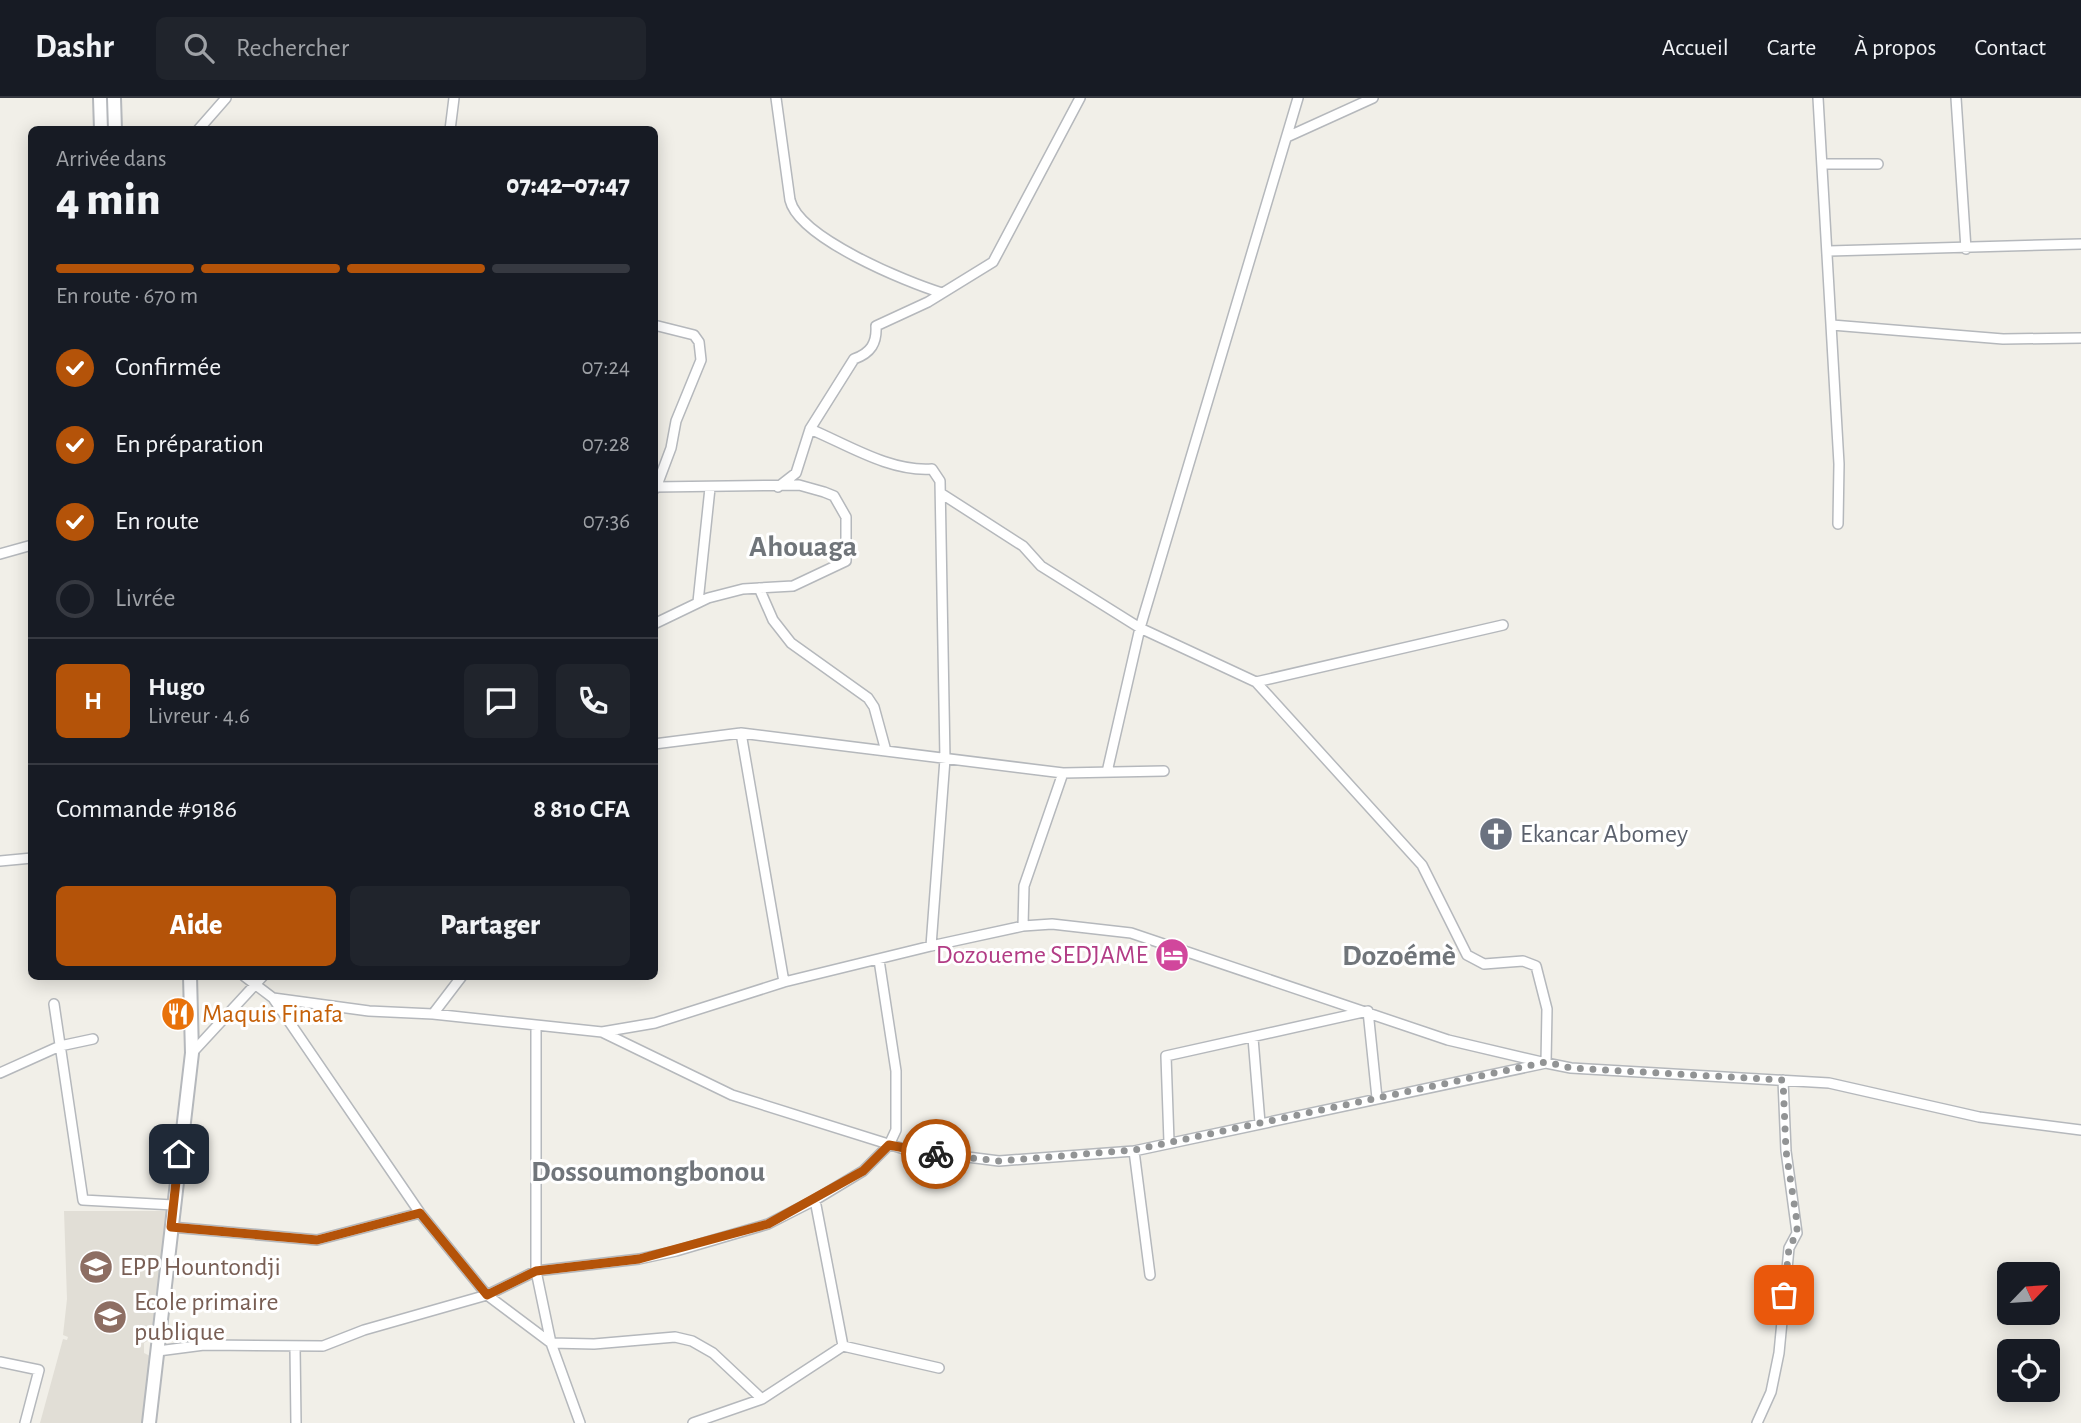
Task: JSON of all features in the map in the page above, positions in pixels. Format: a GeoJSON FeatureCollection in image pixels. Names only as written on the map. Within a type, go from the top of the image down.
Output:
{"type":"FeatureCollection","features":[{"type":"Feature","properties":{"kind":"street"},"geometry":{"type":"LineString","coordinates":[[100,98],[102,126]]}},
{"type":"Feature","properties":{"kind":"street"},"geometry":{"type":"LineString","coordinates":[[114,98],[115,126]]}},
{"type":"Feature","properties":{"kind":"street"},"geometry":{"type":"LineString","coordinates":[[202,126],[226,98]]}},
{"type":"Feature","properties":{"kind":"street"},"geometry":{"type":"LineString","coordinates":[[450,126],[454,98]]}},
{"type":"Feature","properties":{"kind":"street"},"geometry":{"type":"LineString","coordinates":[[776,98],[790,200],[797,215],[855,257],[882,272],[942,293]]}},
{"type":"Feature","properties":{"kind":"street"},"geometry":{"type":"LineString","coordinates":[[778,487],[796,473],[810,429],[854,359],[866,354],[877,340],[876,326],[984,270],[999,253],[1080,98]]}},
{"type":"Feature","properties":{"kind":"street"},"geometry":{"type":"LineString","coordinates":[[1107,772],[1140,628],[1298,98]]}},
{"type":"Feature","properties":{"kind":"street"},"geometry":{"type":"LineString","coordinates":[[1287,137],[1373,98]]}},
{"type":"Feature","properties":{"kind":"street"},"geometry":{"type":"LineString","coordinates":[[1818,98],[1829,251],[1839,464],[1838,524]]}},
{"type":"Feature","properties":{"kind":"street"},"geometry":{"type":"LineString","coordinates":[[1956,98],[1966,249]]}},
{"type":"Feature","properties":{"kind":"street"},"geometry":{"type":"LineString","coordinates":[[1823,164],[1878,164]]}},
{"type":"Feature","properties":{"kind":"street"},"geometry":{"type":"LineString","coordinates":[[1829,251],[2081,244]]}},
{"type":"Feature","properties":{"kind":"street"},"geometry":{"type":"LineString","coordinates":[[1832,325],[2003,339],[2081,338]]}},
{"type":"Feature","properties":{"kind":"street"},"geometry":{"type":"LineString","coordinates":[[658,326],[694,335],[702,352],[658,480]]}},
{"type":"Feature","properties":{"kind":"street"},"geometry":{"type":"LineString","coordinates":[[810,429],[885,462],[919,470],[932,469],[940,481],[945,760],[931,946]]}},
{"type":"Feature","properties":{"kind":"street"},"geometry":{"type":"LineString","coordinates":[[658,487],[799,485],[834,496],[846,517],[846,561],[805,583],[723,593],[658,622]]}},
{"type":"Feature","properties":{"kind":"street"},"geometry":{"type":"LineString","coordinates":[[698,602],[710,488]]}},
{"type":"Feature","properties":{"kind":"street"},"geometry":{"type":"LineString","coordinates":[[942,494],[1023,546],[1041,566],[1140,628],[1256,682],[1422,865],[1466,955],[1484,964],[1523,961],[1536,966],[1547,1009],[1546,1062]]}},
{"type":"Feature","properties":{"kind":"street"},"geometry":{"type":"LineString","coordinates":[[0,554],[28,546]]}},
{"type":"Feature","properties":{"kind":"street"},"geometry":{"type":"LineString","coordinates":[[759,588],[773,620],[791,643],[868,698],[874,707],[886,751]]}},
{"type":"Feature","properties":{"kind":"street"},"geometry":{"type":"LineString","coordinates":[[1256,682],[1503,625]]}},
{"type":"Feature","properties":{"kind":"street"},"geometry":{"type":"LineString","coordinates":[[741,733],[784,982]]}},
{"type":"Feature","properties":{"kind":"street"},"geometry":{"type":"LineString","coordinates":[[658,743],[741,733],[1063,773],[1164,771]]}},
{"type":"Feature","properties":{"kind":"street"},"geometry":{"type":"LineString","coordinates":[[1023,926],[1024,886],[1063,773]]}},
{"type":"Feature","properties":{"kind":"street"},"geometry":{"type":"LineString","coordinates":[[0,861],[28,858]]}},
{"type":"Feature","properties":{"kind":"street"},"geometry":{"type":"LineString","coordinates":[[273,998],[369,1011],[433,1014],[602,1032],[655,1023],[784,982],[931,946],[1023,926],[1086,926],[1131,933],[1448,1040],[1571,1068],[1829,1083],[1979,1117],[2081,1130]]}},
{"type":"Feature","properties":{"kind":"street"},"geometry":{"type":"LineString","coordinates":[[158,1351],[204,1345],[323,1346],[376,1326],[487,1295],[536,1271],[639,1259],[677,1251],[768,1224],[814,1200],[863,1171],[889,1145],[897,1123],[896,1071],[878,960]]}},
{"type":"Feature","properties":{"kind":"street"},"geometry":{"type":"LineString","coordinates":[[149,1423],[192,1053],[190,980]]}},
{"type":"Feature","properties":{"kind":"street"},"geometry":{"type":"LineString","coordinates":[[192,1053],[260,980],[420,1213],[487,1295],[551,1343],[594,1344],[675,1337],[692,1341],[713,1353],[762,1399]]}},
{"type":"Feature","properties":{"kind":"street"},"geometry":{"type":"LineString","coordinates":[[433,1014],[459,980]]}},
{"type":"Feature","properties":{"kind":"street"},"geometry":{"type":"LineString","coordinates":[[54,1004],[82,1200],[173,1205]]}},
{"type":"Feature","properties":{"kind":"street"},"geometry":{"type":"LineString","coordinates":[[1169,1142],[1166,1056],[1368,1011]]}},
{"type":"Feature","properties":{"kind":"street"},"geometry":{"type":"LineString","coordinates":[[1368,1011],[1377,1098]]}},
{"type":"Feature","properties":{"kind":"street"},"geometry":{"type":"LineString","coordinates":[[536,1026],[536,1271],[551,1343],[580,1423]]}},
{"type":"Feature","properties":{"kind":"street"},"geometry":{"type":"LineString","coordinates":[[602,1032],[732,1096],[889,1145],[999,1161],[1134,1150],[1546,1062]]}},
{"type":"Feature","properties":{"kind":"street"},"geometry":{"type":"LineString","coordinates":[[1253,1038],[1260,1123]]}},
{"type":"Feature","properties":{"kind":"street"},"geometry":{"type":"LineString","coordinates":[[0,1073],[60,1046],[93,1039]]}},
{"type":"Feature","properties":{"kind":"street"},"geometry":{"type":"LineString","coordinates":[[1757,1423],[1772,1392],[1779,1353],[1789,1248],[1797,1233],[1786,1151],[1783,1080]]}},
{"type":"Feature","properties":{"kind":"street"},"geometry":{"type":"LineString","coordinates":[[1134,1150],[1150,1275]]}},
{"type":"Feature","properties":{"kind":"street"},"geometry":{"type":"LineString","coordinates":[[814,1200],[843,1346]]}},
{"type":"Feature","properties":{"kind":"street"},"geometry":{"type":"LineString","coordinates":[[171,1227],[317,1240],[420,1213]]}},
{"type":"Feature","properties":{"kind":"street"},"geometry":{"type":"LineString","coordinates":[[693,1423],[762,1399],[843,1346],[939,1368]]}},
{"type":"Feature","properties":{"kind":"street"},"geometry":{"type":"LineString","coordinates":[[295,1347],[296,1423]]}},
{"type":"Feature","properties":{"kind":"street"},"geometry":{"type":"LineString","coordinates":[[0,1362],[39,1370],[25,1423]]}},
{"type":"Feature","properties":{"kind":"shaded area","name":"Ecole primaire publique"},"geometry":{"type":"Polygon","coordinates":[[[64,1211],[167,1211],[151,1339],[144,1343],[144,1353],[152,1357],[145,1423],[40,1423],[63,1339],[67,1340],[68,1337],[63,1335],[67,1299],[64,1211]]]}},
{"type":"Feature","properties":{"kind":"way so far"},"geometry":{"type":"LineString","coordinates":[[936,1154],[999,1161],[1134,1150],[1546,1062],[1571,1068],[1783,1080],[1786,1151],[1797,1222],[1797,1233],[1789,1248],[1784,1295]]}},
{"type":"Feature","properties":{"kind":"place","name":"Ekancar Abomey"},"geometry":{"type":"Point","coordinates":[1496,834]}},
{"type":"Feature","properties":{"kind":"place","name":"Dozoueme SEDJAME"},"geometry":{"type":"Point","coordinates":[1172,955]}},
{"type":"Feature","properties":{"kind":"place","name":"Maquis Finafa"},"geometry":{"type":"Point","coordinates":[178,1014]}},
{"type":"Feature","properties":{"kind":"place","name":"EPP Hountondji"},"geometry":{"type":"Point","coordinates":[96,1267]}},
{"type":"Feature","properties":{"kind":"place","name":"Ecole primaire publique"},"geometry":{"type":"Point","coordinates":[110,1317]}},
{"type":"Feature","properties":{"kind":"district","name":"Ahouaga"},"geometry":{"type":"Point","coordinates":[803,547]}},
{"type":"Feature","properties":{"kind":"district","name":"Dozoémè"},"geometry":{"type":"Point","coordinates":[1399,956]}},
{"type":"Feature","properties":{"kind":"district","name":"Dossoumongbonou"},"geometry":{"type":"Point","coordinates":[648,1172]}},
{"type":"Feature","properties":{"kind":"route"},"geometry":{"type":"LineString","coordinates":[[179,1154],[171,1227],[255,1237],[317,1240],[420,1213],[487,1295],[536,1271],[639,1259],[677,1251],[768,1224],[845,1183],[876,1160],[889,1145],[936,1154]]}}]}
